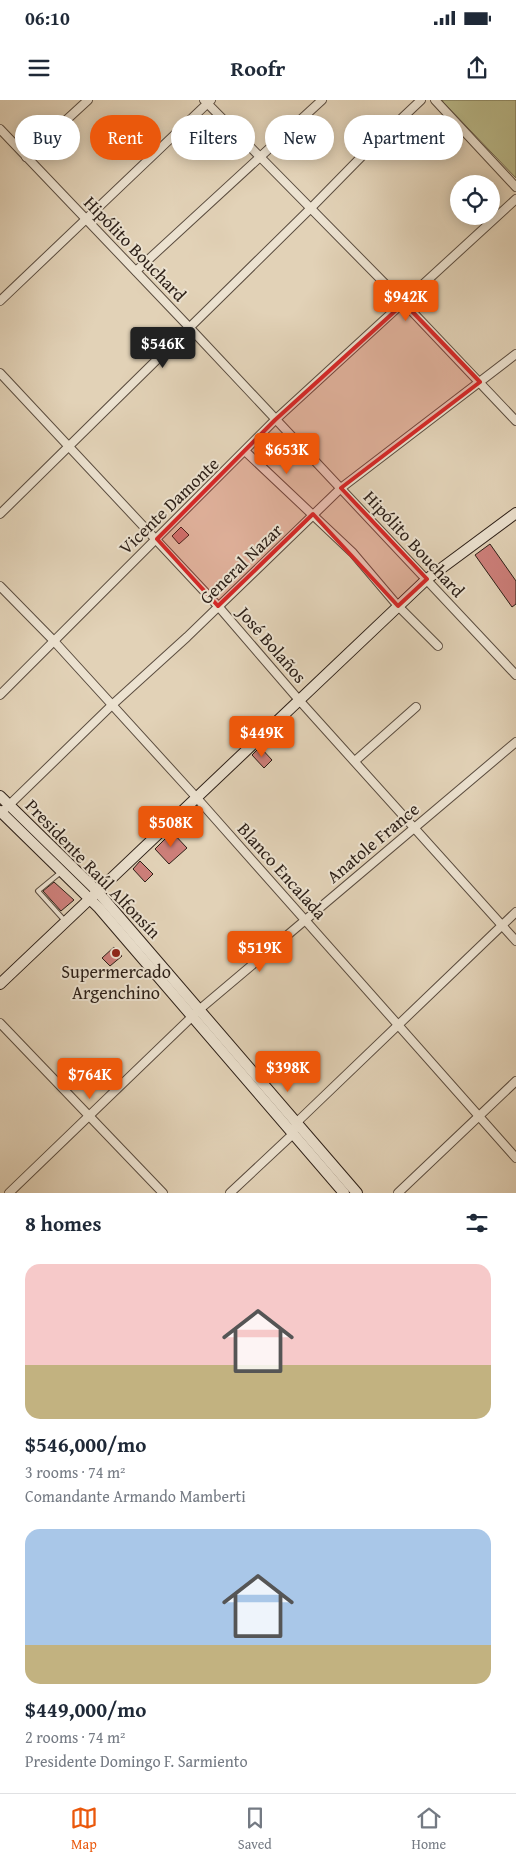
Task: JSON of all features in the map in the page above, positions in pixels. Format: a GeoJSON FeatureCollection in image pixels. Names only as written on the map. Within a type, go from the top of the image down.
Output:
{"type":"FeatureCollection","features":[{"type":"Feature","properties":{"kind":"main road"},"geometry":{"type":"LineString","coordinates":[[0,984],[427,578],[516,513]]}},
{"type":"Feature","properties":{"kind":"main road","name":"Presidente Raúl Alfonsín"},"geometry":{"type":"LineString","coordinates":[[0,796],[93,895],[357,1193]]}},
{"type":"Feature","properties":{"kind":"main road","name":"Presidente Raúl Alfonsín"},"geometry":{"type":"LineString","coordinates":[[1,812],[61,872],[93,895]]}},
{"type":"Feature","properties":{"kind":"main road","name":"Presidente Raúl Alfonsín"},"geometry":{"type":"LineString","coordinates":[[196,1013],[344,1193]]}},
{"type":"Feature","properties":{"kind":"street"},"geometry":{"type":"LineString","coordinates":[[72,115],[88,100]]}},
{"type":"Feature","properties":{"kind":"street"},"geometry":{"type":"LineString","coordinates":[[136,271],[322,100]]}},
{"type":"Feature","properties":{"kind":"street"},"geometry":{"type":"LineString","coordinates":[[0,514],[364,154],[422,100]]}},
{"type":"Feature","properties":{"kind":"street"},"geometry":{"type":"LineString","coordinates":[[434,100],[516,186]]}},
{"type":"Feature","properties":{"kind":"street"},"geometry":{"type":"LineString","coordinates":[[0,301],[207,101],[516,420]]}},
{"type":"Feature","properties":{"kind":"street","name":"Hipólito Bouchard"},"geometry":{"type":"LineString","coordinates":[[0,129],[15,145]]}},
{"type":"Feature","properties":{"kind":"street","name":"Hipólito Bouchard"},"geometry":{"type":"LineString","coordinates":[[29,160],[427,578],[516,675]]}},
{"type":"Feature","properties":{"kind":"street","name":"Vicente Damonte"},"geometry":{"type":"LineString","coordinates":[[0,694],[275,420],[516,199]]}},
{"type":"Feature","properties":{"kind":"street","name":"General Nazar"},"geometry":{"type":"LineString","coordinates":[[1,812],[112,705],[187,637],[341,488],[516,354]]}},
{"type":"Feature","properties":{"kind":"street","name":"José Bolaños"},"geometry":{"type":"LineString","coordinates":[[0,373],[218,606],[299,700],[516,941]]}},
{"type":"Feature","properties":{"kind":"street"},"geometry":{"type":"LineString","coordinates":[[245,451],[353,552],[398,606],[438,646]]}},
{"type":"Feature","properties":{"kind":"street","name":"Blanco Encalada"},"geometry":{"type":"LineString","coordinates":[[0,586],[53,640],[196,798],[516,1158]]}},
{"type":"Feature","properties":{"kind":"street"},"geometry":{"type":"LineString","coordinates":[[355,761],[416,707]]}},
{"type":"Feature","properties":{"kind":"street","name":"Anatole France"},"geometry":{"type":"LineString","coordinates":[[9,1193],[196,1013],[516,742]]}},
{"type":"Feature","properties":{"kind":"street"},"geometry":{"type":"LineString","coordinates":[[230,1193],[294,1134],[296,1123],[516,912]]}},
{"type":"Feature","properties":{"kind":"street"},"geometry":{"type":"LineString","coordinates":[[0,1023],[163,1193]]}},
{"type":"Feature","properties":{"kind":"street"},"geometry":{"type":"LineString","coordinates":[[398,1193],[516,1080]]}},
{"type":"Feature","properties":{"kind":"lane"},"geometry":{"type":"LineString","coordinates":[[61,872],[38,891],[65,921]]}},
{"type":"Feature","properties":{"kind":"highlighted area"},"geometry":{"type":"Polygon","coordinates":[[[404,303],[480,382],[341,488],[427,579],[398,606],[313,514],[218,606],[157,539],[275,420],[404,303]]]}},
{"type":"Feature","properties":{"kind":"green space"},"geometry":{"type":"Polygon","coordinates":[[[442,100],[516,100],[516,178],[463,123],[463,115],[455,115],[442,100]]]}},
{"type":"Feature","properties":{"kind":"building"},"geometry":{"type":"Polygon","coordinates":[[[181,527],[189,535],[179,544],[172,536],[181,527]]]}},
{"type":"Feature","properties":{"kind":"building"},"geometry":{"type":"Polygon","coordinates":[[[490,544],[516,581],[516,604],[512,607],[475,555],[490,544]]]}},
{"type":"Feature","properties":{"kind":"building"},"geometry":{"type":"Polygon","coordinates":[[[260,747],[272,760],[264,768],[252,755],[260,747]]]}},
{"type":"Feature","properties":{"kind":"building"},"geometry":{"type":"Polygon","coordinates":[[[172,832],[187,848],[169,864],[155,849],[172,832]]]}},
{"type":"Feature","properties":{"kind":"building"},"geometry":{"type":"Polygon","coordinates":[[[140,861],[153,874],[145,882],[133,869],[140,861]]]}},
{"type":"Feature","properties":{"kind":"building"},"geometry":{"type":"Polygon","coordinates":[[[54,882],[74,900],[61,911],[43,891],[54,882]]]}},
{"type":"Feature","properties":{"kind":"building"},"geometry":{"type":"Polygon","coordinates":[[[114,947],[122,956],[110,966],[102,958],[114,947]]]}},
{"type":"Feature","properties":{"kind":"place","name":"Supermercado Argenchino"},"geometry":{"type":"Point","coordinates":[116,953]}}]}
